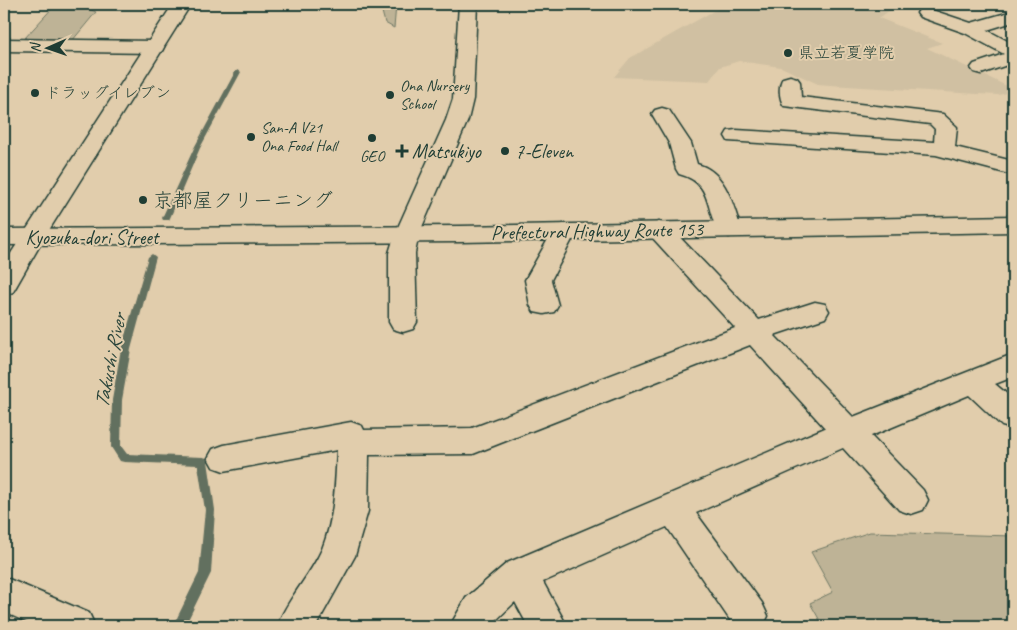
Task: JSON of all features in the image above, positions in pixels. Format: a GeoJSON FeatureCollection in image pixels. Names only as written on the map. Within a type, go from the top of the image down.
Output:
{"type":"FeatureCollection","features":[{"type":"Feature","properties":{"kind":"street"},"geometry":{"type":"LineString","coordinates":[[4,286],[32,238],[182,4]]}},
{"type":"Feature","properties":{"kind":"street"},"geometry":{"type":"LineString","coordinates":[[403,322],[402,253],[407,234],[457,120],[463,99],[470,5]]}},
{"type":"Feature","properties":{"kind":"street"},"geometry":{"type":"LineString","coordinates":[[926,13],[970,29],[1013,51]]}},
{"type":"Feature","properties":{"kind":"street"},"geometry":{"type":"LineString","coordinates":[[970,29],[1013,16]]}},
{"type":"Feature","properties":{"kind":"street"},"geometry":{"type":"LineString","coordinates":[[4,45],[155,47]]}},
{"type":"Feature","properties":{"kind":"street"},"geometry":{"type":"LineString","coordinates":[[981,68],[1013,57]]}},
{"type":"Feature","properties":{"kind":"street"},"geometry":{"type":"LineString","coordinates":[[790,82],[791,102],[936,118],[946,127],[944,151]]}},
{"type":"Feature","properties":{"kind":"street"},"geometry":{"type":"LineString","coordinates":[[671,120],[680,144],[676,168],[697,170],[717,190],[729,229]]}},
{"type":"Feature","properties":{"kind":"street"},"geometry":{"type":"LineString","coordinates":[[736,136],[944,151],[1013,168]]}},
{"type":"Feature","properties":{"kind":"street","name":"Prefectural Highway Route 153"},"geometry":{"type":"LineString","coordinates":[[181,236],[564,232],[1013,224]]}},
{"type":"Feature","properties":{"kind":"street"},"geometry":{"type":"LineString","coordinates":[[659,230],[911,500]]}},
{"type":"Feature","properties":{"kind":"street"},"geometry":{"type":"LineString","coordinates":[[544,305],[538,280],[564,232]]}},
{"type":"Feature","properties":{"kind":"street","name":"Kyozuka-dori Street"},"geometry":{"type":"LineString","coordinates":[[4,237],[181,236]]}},
{"type":"Feature","properties":{"kind":"street"},"geometry":{"type":"LineString","coordinates":[[353,443],[473,441],[754,332],[815,311]]}},
{"type":"Feature","properties":{"kind":"street"},"geometry":{"type":"LineString","coordinates":[[469,626],[479,610],[520,575],[848,432],[1013,364]]}},
{"type":"Feature","properties":{"kind":"street"},"geometry":{"type":"LineString","coordinates":[[972,381],[1013,417]]}},
{"type":"Feature","properties":{"kind":"street"},"geometry":{"type":"LineString","coordinates":[[224,458],[351,435],[353,443],[350,511],[337,556],[296,626]]}},
{"type":"Feature","properties":{"kind":"street"},"geometry":{"type":"LineString","coordinates":[[673,508],[750,616]]}},
{"type":"Feature","properties":{"kind":"street"},"geometry":{"type":"LineString","coordinates":[[520,575],[548,626]]}},
{"type":"Feature","properties":{"kind":"street"},"geometry":{"type":"LineString","coordinates":[[4,594],[76,626]]}},
{"type":"Feature","properties":{"kind":"shaded area"},"geometry":{"type":"Polygon","coordinates":[[[56,4],[86,4],[84,7],[96,12],[72,41],[24,39],[56,4]]]}},
{"type":"Feature","properties":{"kind":"shaded area"},"geometry":{"type":"Polygon","coordinates":[[[380,4],[396,5],[394,28],[385,23],[380,4]]]}},
{"type":"Feature","properties":{"kind":"shaded area","name":"県立若夏学院"},"geometry":{"type":"Polygon","coordinates":[[[726,4],[899,4],[879,18],[942,43],[927,48],[1013,89],[1013,91],[999,95],[818,84],[781,67],[739,61],[720,67],[709,81],[614,77],[630,58],[726,4]]]}},
{"type":"Feature","properties":{"kind":"shaded area"},"geometry":{"type":"Polygon","coordinates":[[[870,532],[1013,536],[1013,626],[823,626],[810,603],[833,592],[811,552],[870,532]]]}},
{"type":"Feature","properties":{"kind":"waterway","name":"Takushi River"},"geometry":{"type":"LineString","coordinates":[[166,218],[197,148],[238,72]]}},
{"type":"Feature","properties":{"kind":"waterway","name":"Takushi River"},"geometry":{"type":"LineString","coordinates":[[152,257],[126,349],[117,400],[116,447],[124,458],[203,461],[210,510],[205,573],[181,622],[176,626]]}},
{"type":"Feature","properties":{"kind":"place","name":"県立若夏学院"},"geometry":{"type":"Point","coordinates":[788,53]}},
{"type":"Feature","properties":{"kind":"place","name":"ドラッグイレブン"},"geometry":{"type":"Point","coordinates":[35,93]}},
{"type":"Feature","properties":{"kind":"place","name":"Ona Nursery School"},"geometry":{"type":"Point","coordinates":[390,95]}},
{"type":"Feature","properties":{"kind":"place","name":"San-A V21 Ona Food Hall"},"geometry":{"type":"Point","coordinates":[251,137]}},
{"type":"Feature","properties":{"kind":"place","name":"GEO"},"geometry":{"type":"Point","coordinates":[372,138]}},
{"type":"Feature","properties":{"kind":"place","name":"Matsukiyo"},"geometry":{"type":"Point","coordinates":[402,151]}},
{"type":"Feature","properties":{"kind":"place","name":"7-Eleven"},"geometry":{"type":"Point","coordinates":[505,151]}},
{"type":"Feature","properties":{"kind":"place","name":"京都屋クリーニング"},"geometry":{"type":"Point","coordinates":[143,200]}}]}
